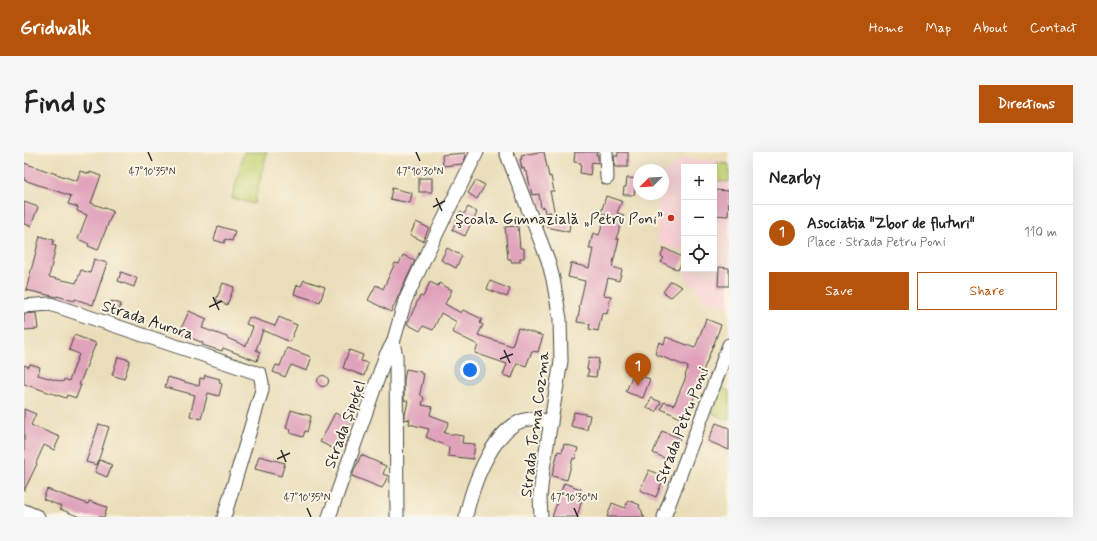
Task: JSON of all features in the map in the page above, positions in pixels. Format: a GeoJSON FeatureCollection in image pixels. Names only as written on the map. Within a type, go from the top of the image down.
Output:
{"type":"FeatureCollection","features":[{"type":"Feature","properties":{"kind":"street"},"geometry":{"type":"LineString","coordinates":[[397,517],[397,393],[396,356],[393,344],[405,301],[477,152]]}},
{"type":"Feature","properties":{"kind":"street","name":"Strada Toma Cozma"},"geometry":{"type":"LineString","coordinates":[[506,152],[548,260],[560,319],[561,361],[543,469],[540,497],[541,517]]}},
{"type":"Feature","properties":{"kind":"street"},"geometry":{"type":"LineString","coordinates":[[606,152],[607,178]]}},
{"type":"Feature","properties":{"kind":"street","name":"Strada Aurora"},"geometry":{"type":"LineString","coordinates":[[24,306],[50,304],[260,374],[262,390],[224,517]]}},
{"type":"Feature","properties":{"kind":"street","name":"Strada Șipoțel"},"geometry":{"type":"LineString","coordinates":[[329,517],[386,355],[393,344]]}},
{"type":"Feature","properties":{"kind":"street","name":"Strada Petru Poni"},"geometry":{"type":"LineString","coordinates":[[664,517],[729,345]]}},
{"type":"Feature","properties":{"kind":"street"},"geometry":{"type":"LineString","coordinates":[[374,390],[397,393]]}},
{"type":"Feature","properties":{"kind":"street"},"geometry":{"type":"LineString","coordinates":[[466,517],[476,480],[486,459],[498,440],[506,431],[522,421],[530,419],[539,419],[551,423]]}},
{"type":"Feature","properties":{"kind":"street"},"geometry":{"type":"LineString","coordinates":[[24,511],[38,517]]}},
{"type":"Feature","properties":{"kind":"shaded area","name":"Şcoala Gimnazială „Petru Poni”"},"geometry":{"type":"Polygon","coordinates":[[[682,158],[729,162],[729,307],[708,301],[686,278],[686,272],[717,272],[717,164],[681,164],[681,251],[657,241],[658,200],[669,200],[669,169],[682,158]]]}},
{"type":"Feature","properties":{"kind":"green space"},"geometry":{"type":"Polygon","coordinates":[[[244,152],[267,152],[254,204],[232,198],[244,152]]]}},
{"type":"Feature","properties":{"kind":"green space"},"geometry":{"type":"Polygon","coordinates":[[[717,164],[729,164],[729,182],[717,181],[717,164]]]}},
{"type":"Feature","properties":{"kind":"green space"},"geometry":{"type":"Polygon","coordinates":[[[722,388],[729,391],[729,420],[712,413],[722,388]]]}},
{"type":"Feature","properties":{"kind":"building"},"geometry":{"type":"Polygon","coordinates":[[[544,152],[549,177],[551,176],[554,191],[550,191],[556,219],[570,222],[569,232],[547,227],[551,212],[545,213],[544,207],[541,208],[539,194],[532,195],[527,172],[525,172],[524,168],[522,169],[520,159],[522,159],[521,155],[544,152]]]}},
{"type":"Feature","properties":{"kind":"building"},"geometry":{"type":"Polygon","coordinates":[[[575,152],[597,152],[596,155],[598,155],[598,163],[592,162],[590,175],[580,173],[581,163],[574,162],[575,152]]]}},
{"type":"Feature","properties":{"kind":"building"},"geometry":{"type":"Polygon","coordinates":[[[618,152],[628,152],[628,167],[615,167],[614,156],[618,156],[618,152]]]}},
{"type":"Feature","properties":{"kind":"building"},"geometry":{"type":"Polygon","coordinates":[[[465,153],[466,157],[462,164],[443,166],[442,155],[465,153]]]}},
{"type":"Feature","properties":{"kind":"building"},"geometry":{"type":"Polygon","coordinates":[[[24,163],[77,181],[80,171],[90,174],[90,172],[101,176],[91,203],[113,211],[98,250],[88,246],[89,244],[78,239],[87,215],[77,211],[78,207],[68,204],[71,196],[24,180],[24,163]]]}},
{"type":"Feature","properties":{"kind":"building"},"geometry":{"type":"Polygon","coordinates":[[[419,178],[432,178],[432,192],[419,192],[419,178]]]}},
{"type":"Feature","properties":{"kind":"building"},"geometry":{"type":"Polygon","coordinates":[[[627,178],[633,178],[633,195],[623,195],[624,187],[626,187],[627,178]]]}},
{"type":"Feature","properties":{"kind":"building"},"geometry":{"type":"Polygon","coordinates":[[[476,180],[485,185],[477,199],[468,193],[476,180]]]}},
{"type":"Feature","properties":{"kind":"building"},"geometry":{"type":"Polygon","coordinates":[[[392,188],[412,193],[410,203],[390,199],[392,188]]]}},
{"type":"Feature","properties":{"kind":"building"},"geometry":{"type":"Polygon","coordinates":[[[717,190],[729,191],[728,216],[717,215],[717,190]]]}},
{"type":"Feature","properties":{"kind":"building"},"geometry":{"type":"Polygon","coordinates":[[[606,196],[622,201],[617,213],[624,215],[616,239],[619,239],[612,267],[622,270],[619,281],[608,278],[604,295],[611,296],[607,314],[602,313],[598,331],[589,329],[590,324],[577,322],[585,281],[568,277],[571,263],[589,268],[593,249],[589,249],[593,233],[599,235],[606,215],[601,213],[606,196]]]}},
{"type":"Feature","properties":{"kind":"building"},"geometry":{"type":"Polygon","coordinates":[[[24,202],[38,207],[31,226],[24,224],[24,202]]]}},
{"type":"Feature","properties":{"kind":"building"},"geometry":{"type":"Polygon","coordinates":[[[468,207],[477,212],[465,236],[452,230],[460,212],[464,214],[468,207]]]}},
{"type":"Feature","properties":{"kind":"building"},"geometry":{"type":"Polygon","coordinates":[[[416,222],[429,228],[423,241],[410,235],[416,222]]]}},
{"type":"Feature","properties":{"kind":"building"},"geometry":{"type":"Polygon","coordinates":[[[218,226],[235,231],[232,241],[225,239],[224,243],[214,240],[218,226]]]}},
{"type":"Feature","properties":{"kind":"building"},"geometry":{"type":"Polygon","coordinates":[[[518,226],[520,248],[524,248],[524,258],[520,258],[520,262],[511,262],[511,259],[508,259],[505,227],[518,226]]]}},
{"type":"Feature","properties":{"kind":"building"},"geometry":{"type":"Polygon","coordinates":[[[40,236],[54,240],[52,245],[56,246],[49,277],[76,283],[81,270],[90,273],[94,259],[107,263],[93,305],[75,299],[74,301],[26,290],[40,236]]]}},
{"type":"Feature","properties":{"kind":"building"},"geometry":{"type":"Polygon","coordinates":[[[447,248],[462,256],[456,268],[441,260],[447,248]]]}},
{"type":"Feature","properties":{"kind":"building"},"geometry":{"type":"Polygon","coordinates":[[[664,248],[681,256],[681,264],[678,270],[661,262],[664,258],[661,256],[664,248]]]}},
{"type":"Feature","properties":{"kind":"building"},"geometry":{"type":"Polygon","coordinates":[[[403,255],[415,261],[391,312],[368,300],[376,285],[383,289],[395,263],[399,264],[403,255]]]}},
{"type":"Feature","properties":{"kind":"building"},"geometry":{"type":"Polygon","coordinates":[[[719,267],[729,268],[729,286],[718,286],[719,267]]]}},
{"type":"Feature","properties":{"kind":"building"},"geometry":{"type":"Polygon","coordinates":[[[121,272],[137,278],[134,287],[118,281],[121,272]]]}},
{"type":"Feature","properties":{"kind":"building"},"geometry":{"type":"Polygon","coordinates":[[[304,280],[325,287],[320,302],[294,294],[297,285],[301,286],[304,280]]]}},
{"type":"Feature","properties":{"kind":"building"},"geometry":{"type":"Polygon","coordinates":[[[490,281],[510,289],[507,297],[487,289],[490,281]]]}},
{"type":"Feature","properties":{"kind":"building"},"geometry":{"type":"Polygon","coordinates":[[[671,281],[682,287],[671,297],[663,292],[671,281]]]}},
{"type":"Feature","properties":{"kind":"building"},"geometry":{"type":"Polygon","coordinates":[[[430,282],[438,286],[439,283],[452,290],[445,304],[461,313],[463,310],[482,319],[480,323],[483,325],[478,335],[512,346],[518,328],[543,336],[538,352],[532,351],[526,366],[517,363],[512,378],[503,375],[507,364],[475,353],[478,345],[452,332],[457,322],[441,313],[433,330],[423,326],[420,331],[407,324],[420,296],[423,297],[430,282]]]}},
{"type":"Feature","properties":{"kind":"building"},"geometry":{"type":"Polygon","coordinates":[[[223,283],[234,287],[227,305],[216,300],[223,283]]]}},
{"type":"Feature","properties":{"kind":"building"},"geometry":{"type":"Polygon","coordinates":[[[111,301],[121,304],[118,315],[107,312],[111,301]]]}},
{"type":"Feature","properties":{"kind":"building"},"geometry":{"type":"Polygon","coordinates":[[[189,311],[207,319],[202,328],[246,346],[253,327],[246,324],[249,317],[275,326],[279,317],[297,325],[290,342],[263,330],[256,350],[260,352],[257,361],[223,348],[222,351],[202,345],[203,343],[179,333],[189,311]]]}},
{"type":"Feature","properties":{"kind":"building"},"geometry":{"type":"Polygon","coordinates":[[[36,313],[38,329],[24,330],[24,314],[36,313]]]}},
{"type":"Feature","properties":{"kind":"building"},"geometry":{"type":"Polygon","coordinates":[[[706,319],[721,325],[685,420],[661,409],[664,402],[674,405],[686,377],[688,367],[655,354],[659,342],[664,344],[666,337],[695,348],[706,319]]]}},
{"type":"Feature","properties":{"kind":"building"},"geometry":{"type":"Polygon","coordinates":[[[74,335],[96,343],[79,385],[81,385],[76,398],[67,395],[66,398],[24,384],[24,365],[29,367],[30,364],[40,367],[38,375],[63,382],[64,379],[69,381],[79,354],[69,350],[74,335]]]}},
{"type":"Feature","properties":{"kind":"building"},"geometry":{"type":"Polygon","coordinates":[[[287,348],[309,356],[311,359],[307,371],[291,365],[285,377],[273,372],[276,365],[280,366],[287,348]]]}},
{"type":"Feature","properties":{"kind":"building"},"geometry":{"type":"Polygon","coordinates":[[[349,350],[363,355],[361,361],[368,363],[364,376],[343,368],[349,350]]]}},
{"type":"Feature","properties":{"kind":"building"},"geometry":{"type":"Polygon","coordinates":[[[118,357],[130,360],[124,379],[112,375],[118,357]]]}},
{"type":"Feature","properties":{"kind":"building"},"geometry":{"type":"Polygon","coordinates":[[[589,357],[599,359],[596,377],[587,376],[589,370],[587,369],[589,357]]]}},
{"type":"Feature","properties":{"kind":"building"},"geometry":{"type":"Polygon","coordinates":[[[406,369],[424,374],[420,394],[424,398],[422,405],[432,407],[430,415],[449,422],[444,433],[463,436],[462,443],[475,444],[473,459],[448,456],[449,447],[426,437],[429,429],[409,424],[410,420],[404,419],[408,401],[404,400],[404,380],[406,369]]]}},
{"type":"Feature","properties":{"kind":"building"},"geometry":{"type":"Polygon","coordinates":[[[205,375],[220,379],[219,383],[222,384],[219,396],[208,393],[201,419],[190,416],[195,395],[165,387],[168,377],[199,386],[200,378],[204,379],[205,375]]]}},
{"type":"Feature","properties":{"kind":"building"},"geometry":{"type":"Polygon","coordinates":[[[321,376],[325,376],[327,377],[327,385],[321,386],[318,383],[318,379],[321,376]]]}},
{"type":"Feature","properties":{"kind":"building"},"geometry":{"type":"Polygon","coordinates":[[[632,376],[640,379],[641,376],[650,379],[643,398],[626,392],[632,376]]]}},
{"type":"Feature","properties":{"kind":"building"},"geometry":{"type":"Polygon","coordinates":[[[651,398],[661,402],[656,412],[647,408],[651,398]]]}},
{"type":"Feature","properties":{"kind":"building"},"geometry":{"type":"Polygon","coordinates":[[[24,409],[36,414],[31,425],[60,437],[54,450],[44,445],[24,491],[24,409]]]}},
{"type":"Feature","properties":{"kind":"building"},"geometry":{"type":"Polygon","coordinates":[[[291,410],[311,416],[307,432],[305,431],[303,437],[290,433],[291,430],[286,428],[291,410]]]}},
{"type":"Feature","properties":{"kind":"building"},"geometry":{"type":"Polygon","coordinates":[[[574,412],[590,415],[587,430],[571,426],[574,412]]]}},
{"type":"Feature","properties":{"kind":"building"},"geometry":{"type":"Polygon","coordinates":[[[335,413],[351,421],[344,436],[348,438],[344,448],[338,445],[336,450],[320,442],[335,413]]]}},
{"type":"Feature","properties":{"kind":"building"},"geometry":{"type":"Polygon","coordinates":[[[716,423],[729,428],[729,450],[708,441],[716,423]]]}},
{"type":"Feature","properties":{"kind":"building"},"geometry":{"type":"Polygon","coordinates":[[[99,424],[109,427],[97,465],[86,462],[99,424]]]}},
{"type":"Feature","properties":{"kind":"building"},"geometry":{"type":"Polygon","coordinates":[[[662,431],[680,438],[671,461],[653,453],[662,431]]]}},
{"type":"Feature","properties":{"kind":"building"},"geometry":{"type":"Polygon","coordinates":[[[564,444],[578,448],[575,459],[573,458],[567,480],[552,476],[558,451],[562,452],[564,444]]]}},
{"type":"Feature","properties":{"kind":"building"},"geometry":{"type":"Polygon","coordinates":[[[361,455],[386,466],[383,474],[388,476],[382,488],[352,476],[361,455]]]}},
{"type":"Feature","properties":{"kind":"building"},"geometry":{"type":"Polygon","coordinates":[[[259,456],[285,463],[281,476],[255,469],[259,456]]]}},
{"type":"Feature","properties":{"kind":"building"},"geometry":{"type":"Polygon","coordinates":[[[100,460],[112,465],[107,477],[95,472],[100,460]]]}},
{"type":"Feature","properties":{"kind":"building"},"geometry":{"type":"Polygon","coordinates":[[[649,470],[664,477],[656,497],[640,490],[649,470]]]}},
{"type":"Feature","properties":{"kind":"building"},"geometry":{"type":"Polygon","coordinates":[[[564,483],[581,489],[579,495],[583,496],[577,517],[552,517],[564,483]]]}},
{"type":"Feature","properties":{"kind":"building"},"geometry":{"type":"Polygon","coordinates":[[[47,489],[88,504],[89,501],[107,507],[104,517],[80,517],[60,509],[61,506],[43,499],[47,489]]]}},
{"type":"Feature","properties":{"kind":"building"},"geometry":{"type":"Polygon","coordinates":[[[628,500],[640,505],[639,507],[643,516],[645,517],[607,517],[612,503],[625,508],[628,500]]]}},
{"type":"Feature","properties":{"kind":"place","name":"Şcoala Gimnazială „Petru Poni”"},"geometry":{"type":"Point","coordinates":[671,218]}},
{"type":"Feature","properties":{"kind":"place","name":"Asociatia \"Zbor de fluturi\""},"geometry":{"type":"Point","coordinates":[638,386]}}]}
